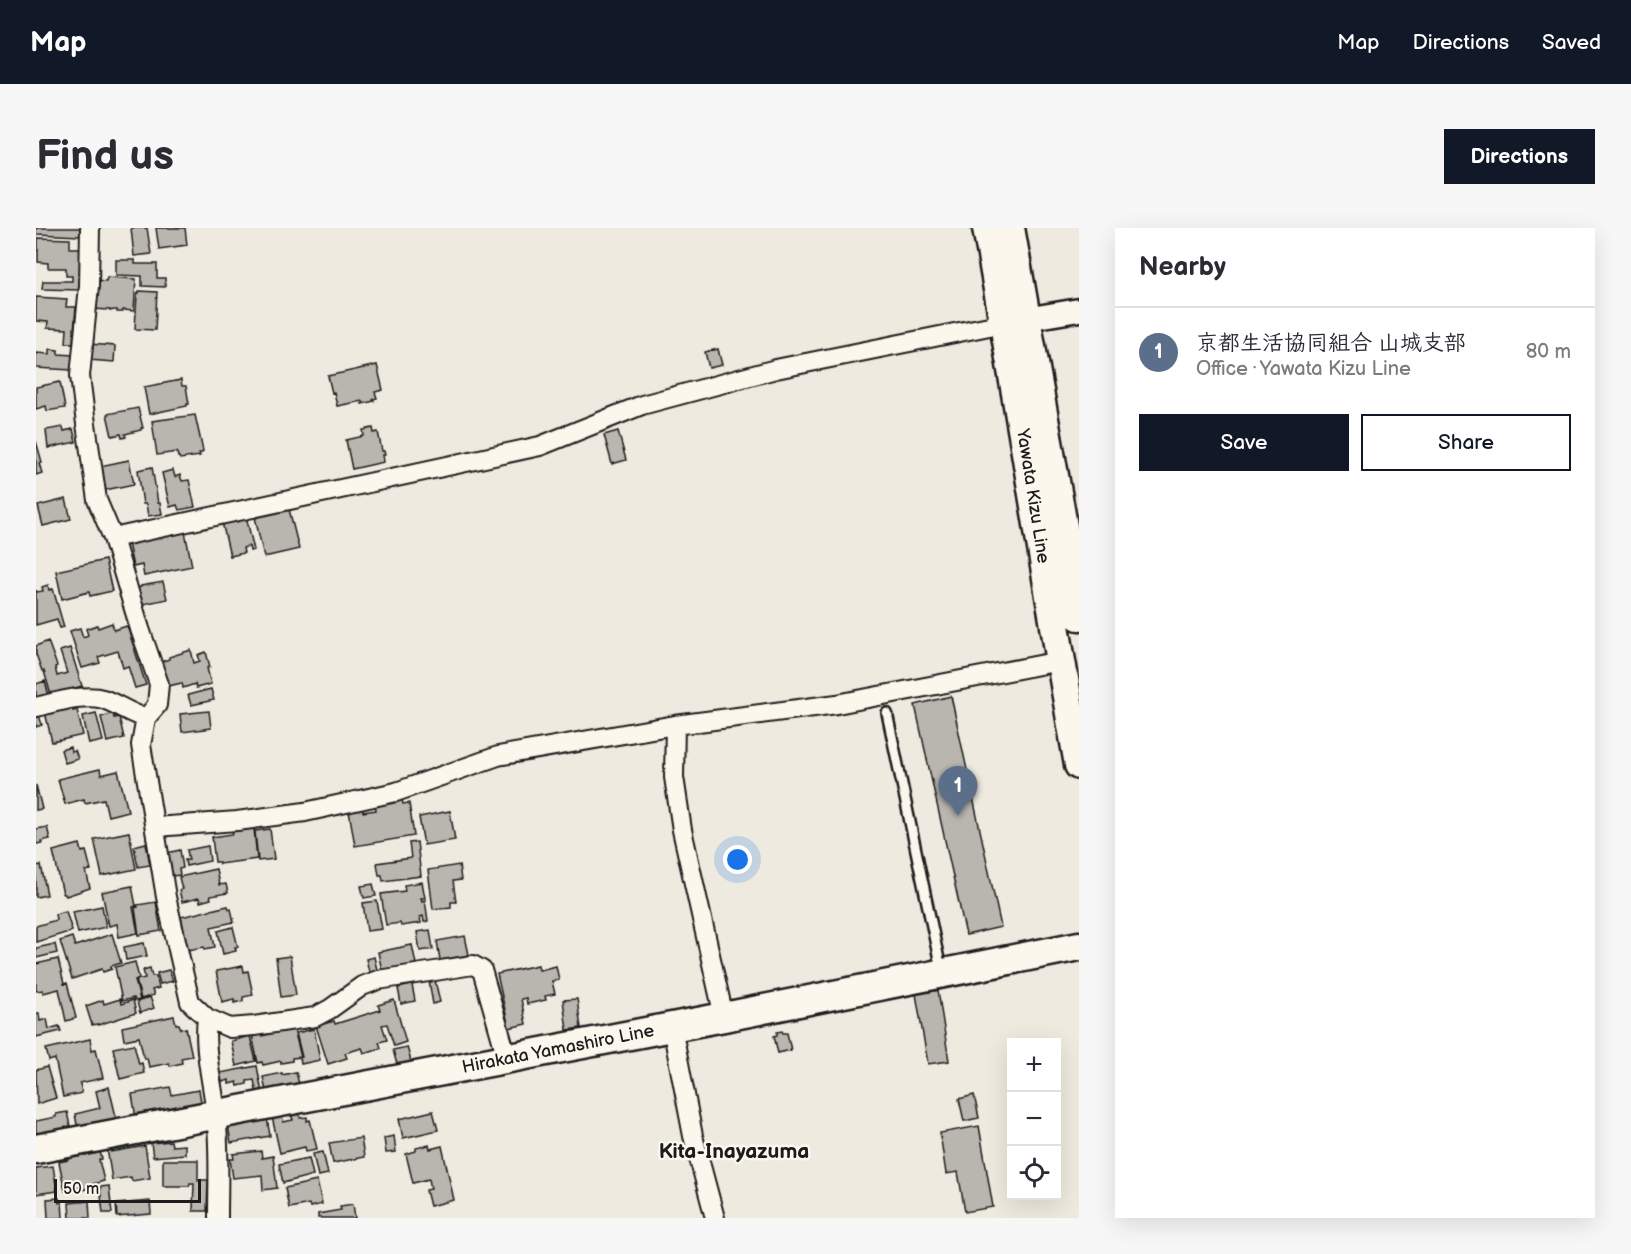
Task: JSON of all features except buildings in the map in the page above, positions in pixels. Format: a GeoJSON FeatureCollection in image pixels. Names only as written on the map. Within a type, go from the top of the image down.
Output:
{"type":"FeatureCollection","features":[{"type":"Feature","properties":{"kind":"main road","name":"Yawata Kizu Line"},"geometry":{"type":"LineString","coordinates":[[987,228],[1015,321],[1079,616]]}},
{"type":"Feature","properties":{"kind":"main road","name":"Yawata Kizu Line"},"geometry":{"type":"LineString","coordinates":[[1010,228],[1015,321],[1060,661],[1079,765]]}},
{"type":"Feature","properties":{"kind":"main road","name":"Hirakata Yamashiro Line"},"geometry":{"type":"LineString","coordinates":[[36,1149],[724,1017],[1079,946]]}},
{"type":"Feature","properties":{"kind":"street"},"geometry":{"type":"LineString","coordinates":[[90,228],[89,286],[80,376],[97,500],[113,538],[159,684],[156,705],[146,718],[141,745],[166,897],[189,1002],[207,1018],[230,1028],[254,1026],[315,1017],[362,986],[378,980],[473,965],[482,970],[507,1058]]}},
{"type":"Feature","properties":{"kind":"street"},"geometry":{"type":"LineString","coordinates":[[113,538],[540,446],[642,405],[776,369],[1079,310]]}},
{"type":"Feature","properties":{"kind":"street"},"geometry":{"type":"LineString","coordinates":[[155,827],[237,821],[305,812],[396,792],[498,756],[675,725],[837,704],[1060,661]]}},
{"type":"Feature","properties":{"kind":"street"},"geometry":{"type":"LineString","coordinates":[[36,707],[80,698],[102,698],[134,715],[146,718]]}},
{"type":"Feature","properties":{"kind":"street"},"geometry":{"type":"LineString","coordinates":[[675,725],[674,777],[682,830],[724,1017]]}},
{"type":"Feature","properties":{"kind":"street"},"geometry":{"type":"LineString","coordinates":[[207,1018],[205,1034],[218,1140],[218,1218]]}},
{"type":"Feature","properties":{"kind":"street"},"geometry":{"type":"LineString","coordinates":[[672,1027],[693,1136],[715,1218]]}},
{"type":"Feature","properties":{"kind":"lane"},"geometry":{"type":"LineString","coordinates":[[887,713],[942,974]]}},
{"type":"Feature","properties":{"kind":"place","name":"京都生活協同組合 山城支部"},"geometry":{"type":"Point","coordinates":[958,816]}},
{"type":"Feature","properties":{"kind":"district","name":"Kita-Inayazuma"},"geometry":{"type":"Point","coordinates":[734,1151]}}]}
